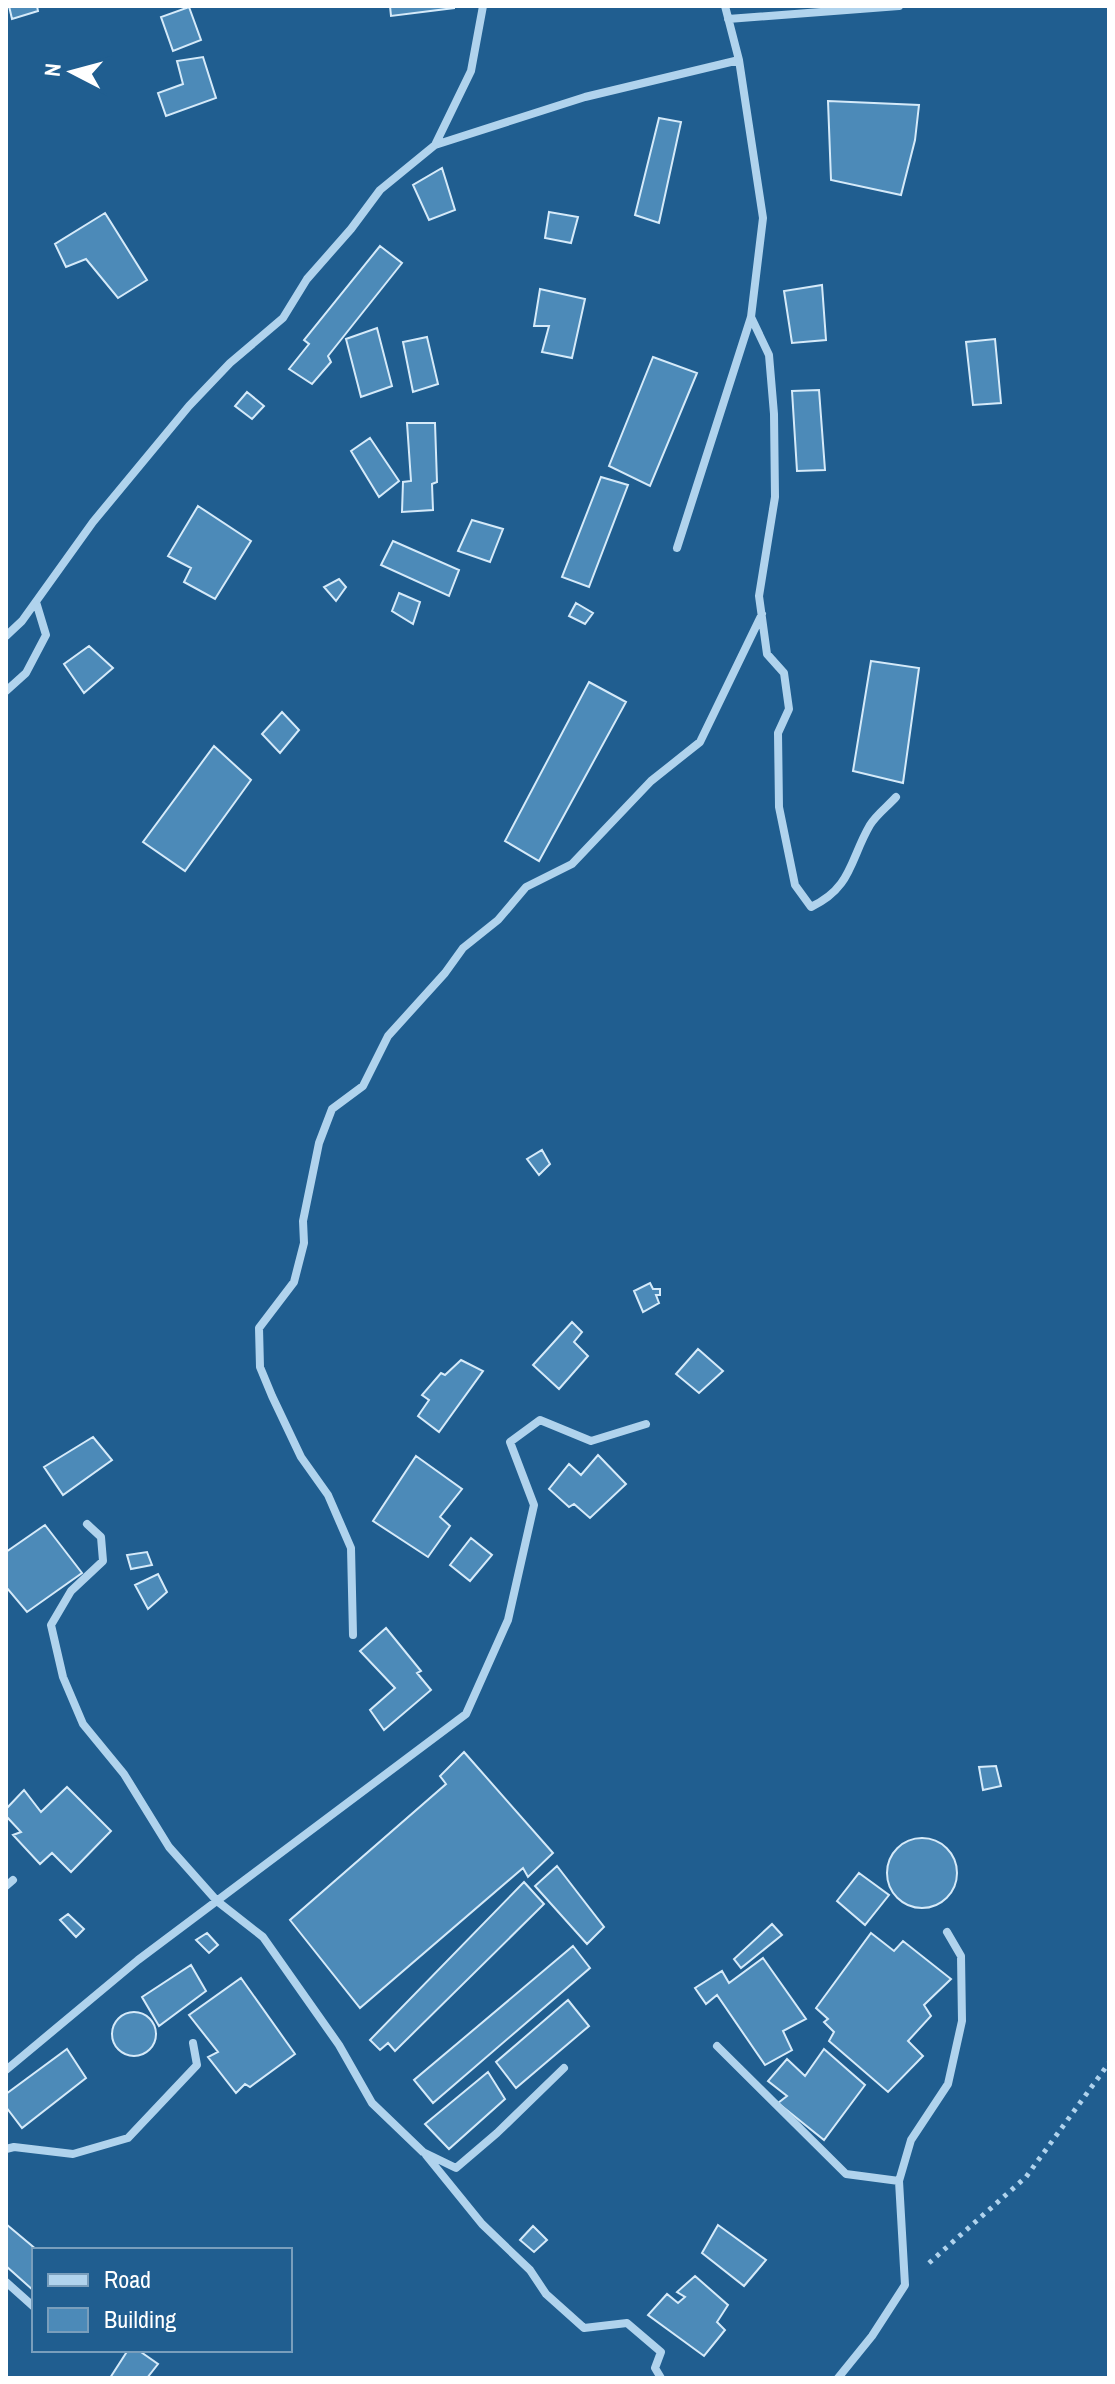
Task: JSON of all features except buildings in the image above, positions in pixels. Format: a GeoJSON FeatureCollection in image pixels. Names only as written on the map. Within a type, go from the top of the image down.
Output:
{"type":"FeatureCollection","features":[{"type":"Feature","properties":{"kind":"street"},"geometry":{"type":"LineString","coordinates":[[435,145],[471,71],[483,6]]}},
{"type":"Feature","properties":{"kind":"street"},"geometry":{"type":"LineString","coordinates":[[677,548],[751,317],[763,218],[739,60],[725,6]]}},
{"type":"Feature","properties":{"kind":"street"},"geometry":{"type":"LineString","coordinates":[[728,19],[899,6]]}},
{"type":"Feature","properties":{"kind":"street"},"geometry":{"type":"LineString","coordinates":[[6,636],[36,602],[93,522],[189,406],[230,363],[283,318],[307,279],[380,190],[435,145],[585,97],[739,60]]}},
{"type":"Feature","properties":{"kind":"street"},"geometry":{"type":"LineString","coordinates":[[751,317],[769,355],[774,414],[775,497],[759,596],[767,654],[784,673],[789,709],[778,733],[779,807],[795,885],[811,907],[829,898],[852,867],[871,824],[896,797]]}},
{"type":"Feature","properties":{"kind":"street"},"geometry":{"type":"LineString","coordinates":[[6,691],[26,673],[46,635],[36,602]]}},
{"type":"Feature","properties":{"kind":"street"},"geometry":{"type":"LineString","coordinates":[[353,1635],[351,1548],[328,1495],[301,1457],[260,1367],[259,1328],[294,1282],[304,1243],[303,1221],[319,1143],[332,1109],[363,1086],[388,1036],[445,973],[463,948],[498,920],[526,887],[572,864],[651,781],[700,742],[762,614]]}},
{"type":"Feature","properties":{"kind":"street"},"geometry":{"type":"LineString","coordinates":[[6,2070],[138,1960],[466,1714],[508,1620],[534,1505],[510,1442],[540,1420],[591,1441],[646,1424]]}},
{"type":"Feature","properties":{"kind":"street"},"geometry":{"type":"LineString","coordinates":[[87,1524],[101,1537],[103,1561],[71,1591],[51,1625],[63,1677],[83,1724],[124,1774],[169,1847],[217,1901],[263,1937],[339,2045],[372,2103],[423,2152],[482,2224],[530,2270],[546,2294],[584,2328],[627,2323],[661,2352],[655,2368],[661,2378]]}},
{"type":"Feature","properties":{"kind":"street"},"geometry":{"type":"LineString","coordinates":[[838,2378],[872,2336],[905,2285],[899,2181],[911,2140],[948,2084],[962,2021],[961,1956],[947,1932]]}},
{"type":"Feature","properties":{"kind":"street"},"geometry":{"type":"LineString","coordinates":[[6,2149],[14,2147],[73,2154],[128,2138],[197,2065],[193,2043]]}},
{"type":"Feature","properties":{"kind":"street"},"geometry":{"type":"LineString","coordinates":[[717,2046],[846,2174],[899,2181]]}},
{"type":"Feature","properties":{"kind":"street"},"geometry":{"type":"LineString","coordinates":[[423,2152],[456,2168],[564,2068]]}},
{"type":"Feature","properties":{"kind":"street"},"geometry":{"type":"LineString","coordinates":[[6,2282],[32,2305]]}},
{"type":"Feature","properties":{"kind":"path"},"geometry":{"type":"LineString","coordinates":[[905,2285],[1026,2177],[1109,2063]]}}]}
